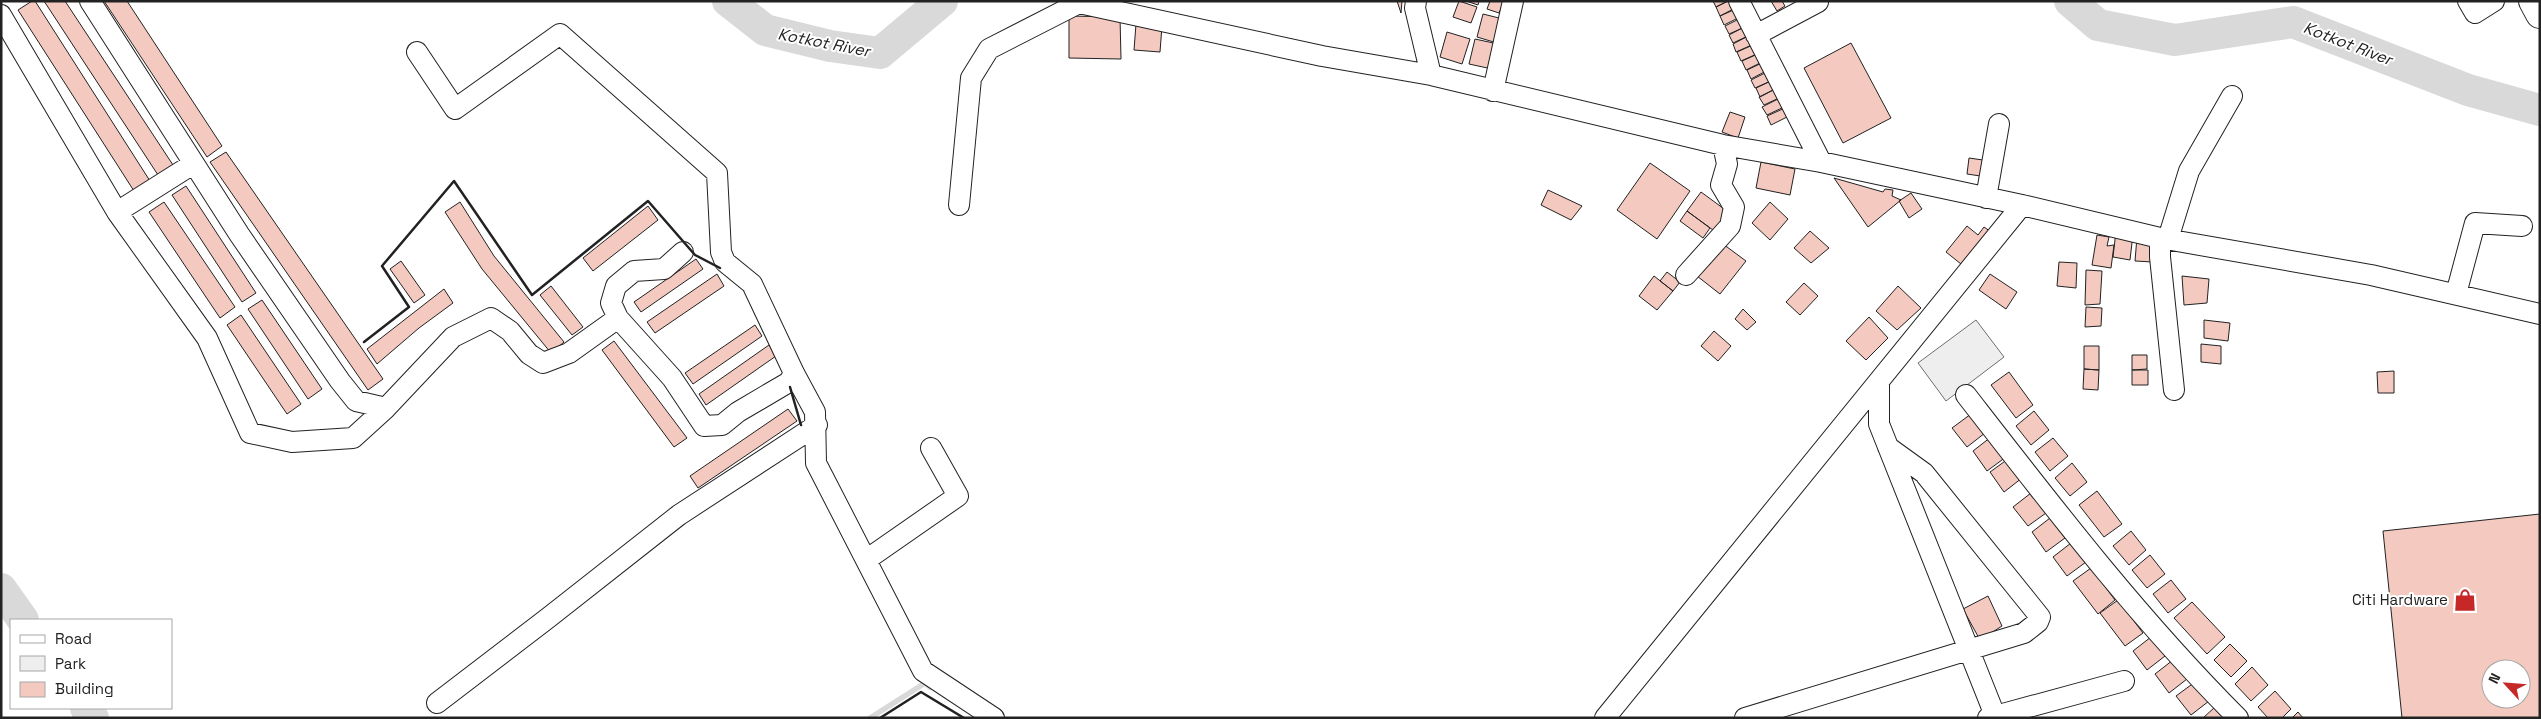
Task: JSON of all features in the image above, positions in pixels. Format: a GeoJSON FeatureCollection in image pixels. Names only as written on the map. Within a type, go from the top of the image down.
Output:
{"type":"FeatureCollection","features":[{"type":"Feature","properties":{"kind":"highway"},"geometry":{"type":"LineString","coordinates":[[2533,1],[2540,14]]}},
{"type":"Feature","properties":{"kind":"street"},"geometry":{"type":"LineString","coordinates":[[1,8],[5,1]]}},
{"type":"Feature","properties":{"kind":"street"},"geometry":{"type":"LineString","coordinates":[[90,1],[193,164],[340,381],[356,401],[386,408]]}},
{"type":"Feature","properties":{"kind":"street"},"geometry":{"type":"LineString","coordinates":[[1416,1],[1415,8],[1431,75]]}},
{"type":"Feature","properties":{"kind":"street"},"geometry":{"type":"LineString","coordinates":[[1493,91],[1513,1]]}},
{"type":"Feature","properties":{"kind":"street"},"geometry":{"type":"LineString","coordinates":[[1740,1],[1820,162]]}},
{"type":"Feature","properties":{"kind":"street"},"geometry":{"type":"LineString","coordinates":[[2468,1],[2475,13],[2494,1]]}},
{"type":"Feature","properties":{"kind":"street"},"geometry":{"type":"LineString","coordinates":[[1756,35],[1818,2]]}},
{"type":"Feature","properties":{"kind":"street"},"geometry":{"type":"LineString","coordinates":[[958,205],[971,78],[989,49],[1079,3],[1322,56],[1431,75],[1723,145],[1820,162],[2022,205],[2164,238],[2371,274],[2540,314]]}},
{"type":"Feature","properties":{"kind":"street"},"geometry":{"type":"LineString","coordinates":[[1,15],[117,212],[207,338],[250,432],[292,442],[353,438],[386,408],[453,337],[491,318],[510,331],[529,354],[543,363],[569,354],[618,318]]}},
{"type":"Feature","properties":{"kind":"street"},"geometry":{"type":"LineString","coordinates":[[417,52],[455,109],[560,34],[717,173],[721,252],[725,262],[752,284],[794,373],[816,412],[816,463],[923,672],[994,718]]}},
{"type":"Feature","properties":{"kind":"street"},"geometry":{"type":"LineString","coordinates":[[2174,390],[2160,257],[2164,238],[2189,171],[2232,96]]}},
{"type":"Feature","properties":{"kind":"street"},"geometry":{"type":"LineString","coordinates":[[1986,198],[1998,124]]}},
{"type":"Feature","properties":{"kind":"street"},"geometry":{"type":"LineString","coordinates":[[1686,275],[1730,226],[1734,208],[1720,185],[1727,164],[1723,145]]}},
{"type":"Feature","properties":{"kind":"street"},"geometry":{"type":"LineString","coordinates":[[117,212],[193,164]]}},
{"type":"Feature","properties":{"kind":"street"},"geometry":{"type":"LineString","coordinates":[[1605,718],[2022,205]]}},
{"type":"Feature","properties":{"kind":"street"},"geometry":{"type":"LineString","coordinates":[[2456,294],[2476,223],[2522,226]]}},
{"type":"Feature","properties":{"kind":"street"},"geometry":{"type":"LineString","coordinates":[[683,252],[664,268],[634,272],[616,286],[611,303],[618,318],[672,378],[704,426],[722,425],[738,412],[789,382],[794,373]]}},
{"type":"Feature","properties":{"kind":"street"},"geometry":{"type":"LineString","coordinates":[[1879,382],[1879,424],[1969,650],[1993,717],[2124,681]]}},
{"type":"Feature","properties":{"kind":"street"},"geometry":{"type":"LineString","coordinates":[[1966,396],[2084,547],[2149,623],[2238,718]]}},
{"type":"Feature","properties":{"kind":"street"},"geometry":{"type":"LineString","coordinates":[[437,703],[678,515],[817,425]]}},
{"type":"Feature","properties":{"kind":"street"},"geometry":{"type":"LineString","coordinates":[[1744,718],[2024,633],[2035,626],[2040,617],[1924,473],[1888,447]]}},
{"type":"Feature","properties":{"kind":"street"},"geometry":{"type":"LineString","coordinates":[[866,560],[958,496],[932,448]]}},
{"type":"Feature","properties":{"kind":"green space"},"geometry":{"type":"Polygon","coordinates":[[[1976,320],[2004,357],[1946,401],[1918,363],[1976,320]]]}},
{"type":"Feature","properties":{"kind":"building"},"geometry":{"type":"Polygon","coordinates":[[[35,1],[150,181],[134,191],[18,10],[35,1]]]}},
{"type":"Feature","properties":{"kind":"building"},"geometry":{"type":"Polygon","coordinates":[[[44,1],[65,1],[173,165],[158,175],[44,1]]]}},
{"type":"Feature","properties":{"kind":"building"},"geometry":{"type":"Polygon","coordinates":[[[104,1],[127,1],[222,146],[207,157],[104,1]]]}},
{"type":"Feature","properties":{"kind":"building"},"geometry":{"type":"Polygon","coordinates":[[[1397,1],[1402,1],[1401,13],[1397,1]]]}},
{"type":"Feature","properties":{"kind":"building"},"geometry":{"type":"Polygon","coordinates":[[[1459,1],[1477,7],[1471,23],[1453,17],[1459,1]]]}},
{"type":"Feature","properties":{"kind":"building"},"geometry":{"type":"Polygon","coordinates":[[[1466,1],[1479,1],[1478,5],[1466,1]]]}},
{"type":"Feature","properties":{"kind":"building"},"geometry":{"type":"Polygon","coordinates":[[[1490,1],[1504,1],[1499,13],[1487,9],[1490,1]]]}},
{"type":"Feature","properties":{"kind":"building"},"geometry":{"type":"Polygon","coordinates":[[[1713,1],[1728,1],[1716,7],[1713,1]]]}},
{"type":"Feature","properties":{"kind":"building"},"geometry":{"type":"Polygon","coordinates":[[[1728,1],[1735,1],[1737,7],[1720,16],[1716,7],[1728,1]]]}},
{"type":"Feature","properties":{"kind":"building"},"geometry":{"type":"Polygon","coordinates":[[[1771,1],[1782,1],[1785,6],[1777,11],[1771,1]]]}},
{"type":"Feature","properties":{"kind":"building"},"geometry":{"type":"Polygon","coordinates":[[[1738,8],[1742,16],[1724,25],[1720,16],[1738,8]]]}},
{"type":"Feature","properties":{"kind":"building"},"geometry":{"type":"Polygon","coordinates":[[[1483,14],[1503,19],[1497,43],[1477,37],[1483,14]]]}},
{"type":"Feature","properties":{"kind":"building"},"geometry":{"type":"Polygon","coordinates":[[[1069,16],[1120,17],[1121,59],[1069,58],[1069,16]]]}},
{"type":"Feature","properties":{"kind":"building"},"geometry":{"type":"Polygon","coordinates":[[[1743,17],[1747,26],[1729,34],[1725,26],[1743,17]]]}},
{"type":"Feature","properties":{"kind":"building"},"geometry":{"type":"Polygon","coordinates":[[[1136,24],[1162,26],[1160,52],[1134,50],[1136,24]]]}},
{"type":"Feature","properties":{"kind":"building"},"geometry":{"type":"Polygon","coordinates":[[[1746,26],[1750,35],[1733,43],[1729,35],[1746,26]]]}},
{"type":"Feature","properties":{"kind":"building"},"geometry":{"type":"Polygon","coordinates":[[[1447,32],[1470,39],[1462,64],[1440,57],[1447,32]]]}},
{"type":"Feature","properties":{"kind":"building"},"geometry":{"type":"Polygon","coordinates":[[[1750,35],[1754,44],[1736,52],[1733,44],[1750,35]]]}},
{"type":"Feature","properties":{"kind":"building"},"geometry":{"type":"Polygon","coordinates":[[[1475,39],[1498,44],[1492,69],[1469,64],[1475,39]]]}},
{"type":"Feature","properties":{"kind":"building"},"geometry":{"type":"Polygon","coordinates":[[[1851,43],[1891,118],[1843,143],[1804,68],[1851,43]]]}},
{"type":"Feature","properties":{"kind":"building"},"geometry":{"type":"Polygon","coordinates":[[[1755,44],[1759,53],[1741,61],[1737,52],[1755,44]]]}},
{"type":"Feature","properties":{"kind":"building"},"geometry":{"type":"Polygon","coordinates":[[[1760,53],[1764,61],[1746,70],[1742,61],[1760,53]]]}},
{"type":"Feature","properties":{"kind":"building"},"geometry":{"type":"Polygon","coordinates":[[[1764,62],[1768,70],[1751,79],[1747,70],[1764,62]]]}},
{"type":"Feature","properties":{"kind":"building"},"geometry":{"type":"Polygon","coordinates":[[[1769,71],[1773,80],[1755,88],[1751,80],[1769,71]]]}},
{"type":"Feature","properties":{"kind":"building"},"geometry":{"type":"Polygon","coordinates":[[[1773,80],[1777,88],[1760,97],[1756,88],[1773,80]]]}},
{"type":"Feature","properties":{"kind":"building"},"geometry":{"type":"Polygon","coordinates":[[[1777,88],[1781,97],[1764,105],[1759,97],[1777,88]]]}},
{"type":"Feature","properties":{"kind":"building"},"geometry":{"type":"Polygon","coordinates":[[[1780,98],[1784,107],[1767,115],[1762,107],[1780,98]]]}},
{"type":"Feature","properties":{"kind":"building"},"geometry":{"type":"Polygon","coordinates":[[[1785,108],[1789,116],[1771,125],[1767,116],[1785,108]]]}},
{"type":"Feature","properties":{"kind":"building"},"geometry":{"type":"Polygon","coordinates":[[[1730,112],[1745,117],[1738,138],[1722,132],[1730,112]]]}},
{"type":"Feature","properties":{"kind":"building"},"geometry":{"type":"Polygon","coordinates":[[[226,152],[383,379],[368,390],[210,162],[226,152]]]}},
{"type":"Feature","properties":{"kind":"building"},"geometry":{"type":"Polygon","coordinates":[[[1969,158],[1990,161],[1987,177],[1967,174],[1969,158]]]}},
{"type":"Feature","properties":{"kind":"building"},"geometry":{"type":"Polygon","coordinates":[[[1761,162],[1795,169],[1790,195],[1756,188],[1761,162]]]}},
{"type":"Feature","properties":{"kind":"building"},"geometry":{"type":"Polygon","coordinates":[[[1650,163],[1690,191],[1657,239],[1617,210],[1650,163]]]}},
{"type":"Feature","properties":{"kind":"building"},"geometry":{"type":"Polygon","coordinates":[[[1834,178],[1883,192],[1885,189],[1893,190],[1892,196],[1901,200],[1868,227],[1834,178]]]}},
{"type":"Feature","properties":{"kind":"building"},"geometry":{"type":"Polygon","coordinates":[[[186,186],[256,293],[242,302],[172,195],[186,186]]]}},
{"type":"Feature","properties":{"kind":"building"},"geometry":{"type":"Polygon","coordinates":[[[1548,190],[1582,206],[1571,220],[1541,205],[1548,190]]]}},
{"type":"Feature","properties":{"kind":"building"},"geometry":{"type":"Polygon","coordinates":[[[1701,192],[1731,214],[1717,233],[1687,211],[1701,192]]]}},
{"type":"Feature","properties":{"kind":"building"},"geometry":{"type":"Polygon","coordinates":[[[1911,193],[1922,209],[1909,218],[1899,201],[1911,193]]]}},
{"type":"Feature","properties":{"kind":"building"},"geometry":{"type":"Polygon","coordinates":[[[164,202],[235,307],[220,318],[149,212],[164,202]]]}},
{"type":"Feature","properties":{"kind":"building"},"geometry":{"type":"Polygon","coordinates":[[[460,202],[494,256],[564,342],[551,353],[482,269],[445,212],[460,202]]]}},
{"type":"Feature","properties":{"kind":"building"},"geometry":{"type":"Polygon","coordinates":[[[1770,202],[1788,219],[1770,240],[1752,223],[1770,202]]]}},
{"type":"Feature","properties":{"kind":"building"},"geometry":{"type":"Polygon","coordinates":[[[648,206],[658,220],[593,271],[583,258],[648,206]]]}},
{"type":"Feature","properties":{"kind":"building"},"geometry":{"type":"Polygon","coordinates":[[[1687,211],[1710,228],[1703,238],[1680,221],[1687,211]]]}},
{"type":"Feature","properties":{"kind":"building"},"geometry":{"type":"Polygon","coordinates":[[[1967,226],[1978,235],[1984,227],[1994,234],[1966,268],[1946,252],[1967,226]]]}},
{"type":"Feature","properties":{"kind":"building"},"geometry":{"type":"Polygon","coordinates":[[[1810,231],[1829,248],[1811,263],[1794,248],[1810,231]]]}},
{"type":"Feature","properties":{"kind":"building"},"geometry":{"type":"Polygon","coordinates":[[[2116,231],[2133,234],[2130,260],[2113,257],[2116,231]]]}},
{"type":"Feature","properties":{"kind":"building"},"geometry":{"type":"Polygon","coordinates":[[[2097,235],[2109,237],[2107,246],[2114,245],[2111,268],[2092,265],[2097,235]]]}},
{"type":"Feature","properties":{"kind":"building"},"geometry":{"type":"Polygon","coordinates":[[[2137,237],[2157,238],[2153,262],[2135,261],[2137,237]]]}},
{"type":"Feature","properties":{"kind":"building"},"geometry":{"type":"Polygon","coordinates":[[[1723,244],[1746,261],[1720,294],[1697,276],[1723,244]]]}},
{"type":"Feature","properties":{"kind":"building"},"geometry":{"type":"Polygon","coordinates":[[[696,259],[703,269],[641,312],[634,302],[696,259]]]}},
{"type":"Feature","properties":{"kind":"building"},"geometry":{"type":"Polygon","coordinates":[[[401,261],[425,295],[414,303],[390,269],[401,261]]]}},
{"type":"Feature","properties":{"kind":"building"},"geometry":{"type":"Polygon","coordinates":[[[2059,262],[2077,263],[2076,288],[2057,286],[2059,262]]]}},
{"type":"Feature","properties":{"kind":"building"},"geometry":{"type":"Polygon","coordinates":[[[2086,270],[2102,271],[2100,304],[2085,305],[2086,270]]]}},
{"type":"Feature","properties":{"kind":"building"},"geometry":{"type":"Polygon","coordinates":[[[1667,272],[1680,282],[1673,291],[1660,281],[1667,272]]]}},
{"type":"Feature","properties":{"kind":"building"},"geometry":{"type":"Polygon","coordinates":[[[717,274],[724,286],[655,333],[647,322],[717,274]]]}},
{"type":"Feature","properties":{"kind":"building"},"geometry":{"type":"Polygon","coordinates":[[[1990,274],[2017,292],[2006,309],[1979,290],[1990,274]]]}},
{"type":"Feature","properties":{"kind":"building"},"geometry":{"type":"Polygon","coordinates":[[[1654,276],[1673,291],[1657,310],[1639,296],[1654,276]]]}},
{"type":"Feature","properties":{"kind":"building"},"geometry":{"type":"Polygon","coordinates":[[[2182,276],[2209,279],[2207,303],[2184,305],[2182,276]]]}},
{"type":"Feature","properties":{"kind":"building"},"geometry":{"type":"Polygon","coordinates":[[[1804,283],[1818,296],[1800,315],[1786,302],[1804,283]]]}},
{"type":"Feature","properties":{"kind":"building"},"geometry":{"type":"Polygon","coordinates":[[[551,286],[583,327],[572,335],[540,295],[551,286]]]}},
{"type":"Feature","properties":{"kind":"building"},"geometry":{"type":"Polygon","coordinates":[[[1898,286],[1921,308],[1897,330],[1876,311],[1898,286]]]}},
{"type":"Feature","properties":{"kind":"building"},"geometry":{"type":"Polygon","coordinates":[[[444,289],[453,303],[419,328],[377,364],[367,349],[444,289]]]}},
{"type":"Feature","properties":{"kind":"building"},"geometry":{"type":"Polygon","coordinates":[[[262,300],[322,389],[308,399],[248,309],[262,300]]]}},
{"type":"Feature","properties":{"kind":"building"},"geometry":{"type":"Polygon","coordinates":[[[2086,307],[2102,308],[2101,326],[2085,327],[2086,307]]]}},
{"type":"Feature","properties":{"kind":"building"},"geometry":{"type":"Polygon","coordinates":[[[1743,309],[1756,322],[1747,330],[1735,319],[1743,309]]]}},
{"type":"Feature","properties":{"kind":"building"},"geometry":{"type":"Polygon","coordinates":[[[241,315],[301,404],[287,414],[227,325],[241,315]]]}},
{"type":"Feature","properties":{"kind":"building"},"geometry":{"type":"Polygon","coordinates":[[[1869,317],[1888,338],[1866,360],[1846,341],[1869,317]]]}},
{"type":"Feature","properties":{"kind":"building"},"geometry":{"type":"Polygon","coordinates":[[[2204,320],[2230,323],[2228,341],[2204,338],[2204,320]]]}},
{"type":"Feature","properties":{"kind":"building"},"geometry":{"type":"Polygon","coordinates":[[[755,325],[762,336],[693,384],[685,373],[755,325]]]}},
{"type":"Feature","properties":{"kind":"building"},"geometry":{"type":"Polygon","coordinates":[[[1714,331],[1731,346],[1718,361],[1701,346],[1714,331]]]}},
{"type":"Feature","properties":{"kind":"building"},"geometry":{"type":"Polygon","coordinates":[[[614,341],[687,438],[674,447],[602,350],[614,341]]]}},
{"type":"Feature","properties":{"kind":"building"},"geometry":{"type":"Polygon","coordinates":[[[2201,344],[2221,346],[2221,364],[2201,362],[2201,344]]]}},
{"type":"Feature","properties":{"kind":"building"},"geometry":{"type":"Polygon","coordinates":[[[769,345],[776,356],[706,405],[699,394],[769,345]]]}},
{"type":"Feature","properties":{"kind":"building"},"geometry":{"type":"Polygon","coordinates":[[[2084,346],[2099,346],[2099,370],[2084,369],[2084,346]]]}},
{"type":"Feature","properties":{"kind":"building"},"geometry":{"type":"Polygon","coordinates":[[[2132,355],[2147,355],[2147,369],[2132,370],[2132,355]]]}},
{"type":"Feature","properties":{"kind":"building"},"geometry":{"type":"Polygon","coordinates":[[[2084,369],[2099,370],[2098,390],[2083,389],[2084,369]]]}},
{"type":"Feature","properties":{"kind":"building"},"geometry":{"type":"Polygon","coordinates":[[[2132,370],[2148,370],[2148,385],[2132,385],[2132,370]]]}},
{"type":"Feature","properties":{"kind":"building"},"geometry":{"type":"Polygon","coordinates":[[[2394,371],[2394,393],[2378,393],[2377,372],[2394,371]]]}},
{"type":"Feature","properties":{"kind":"building"},"geometry":{"type":"Polygon","coordinates":[[[2009,372],[2033,405],[2016,418],[1991,385],[2009,372]]]}},
{"type":"Feature","properties":{"kind":"building"},"geometry":{"type":"Polygon","coordinates":[[[788,409],[797,421],[698,488],[690,476],[788,409]]]}},
{"type":"Feature","properties":{"kind":"building"},"geometry":{"type":"Polygon","coordinates":[[[2034,411],[2049,430],[2031,445],[2016,426],[2034,411]]]}},
{"type":"Feature","properties":{"kind":"building"},"geometry":{"type":"Polygon","coordinates":[[[1971,414],[1985,433],[1967,447],[1952,428],[1971,414]]]}},
{"type":"Feature","properties":{"kind":"building"},"geometry":{"type":"Polygon","coordinates":[[[1991,437],[2006,457],[1987,471],[1973,451],[1991,437]]]}},
{"type":"Feature","properties":{"kind":"building"},"geometry":{"type":"Polygon","coordinates":[[[2053,438],[2068,456],[2050,471],[2035,452],[2053,438]]]}},
{"type":"Feature","properties":{"kind":"building"},"geometry":{"type":"Polygon","coordinates":[[[2008,459],[2022,478],[2004,492],[1990,472],[2008,459]]]}},
{"type":"Feature","properties":{"kind":"building"},"geometry":{"type":"Polygon","coordinates":[[[2072,463],[2087,482],[2070,496],[2055,478],[2072,463]]]}},
{"type":"Feature","properties":{"kind":"building"},"geometry":{"type":"Polygon","coordinates":[[[2097,491],[2122,524],[2104,537],[2079,505],[2097,491]]]}},
{"type":"Feature","properties":{"kind":"building"},"geometry":{"type":"Polygon","coordinates":[[[2031,493],[2046,513],[2028,526],[2013,507],[2031,493]]]}},
{"type":"Feature","properties":{"kind":"building","name":"Citi Hardware"},"geometry":{"type":"Polygon","coordinates":[[[2540,514],[2540,718],[2402,718],[2383,531],[2540,514]]]}},
{"type":"Feature","properties":{"kind":"building"},"geometry":{"type":"Polygon","coordinates":[[[2050,518],[2065,538],[2046,552],[2032,532],[2050,518]]]}},
{"type":"Feature","properties":{"kind":"building"},"geometry":{"type":"Polygon","coordinates":[[[2131,531],[2146,550],[2129,565],[2113,546],[2131,531]]]}},
{"type":"Feature","properties":{"kind":"building"},"geometry":{"type":"Polygon","coordinates":[[[2071,543],[2086,562],[2067,576],[2053,557],[2071,543]]]}},
{"type":"Feature","properties":{"kind":"building"},"geometry":{"type":"Polygon","coordinates":[[[2150,555],[2165,574],[2147,588],[2132,570],[2150,555]]]}},
{"type":"Feature","properties":{"kind":"building"},"geometry":{"type":"Polygon","coordinates":[[[2091,568],[2115,600],[2098,614],[2073,581],[2091,568]]]}},
{"type":"Feature","properties":{"kind":"building"},"geometry":{"type":"Polygon","coordinates":[[[2171,580],[2186,599],[2168,613],[2153,594],[2171,580]]]}},
{"type":"Feature","properties":{"kind":"building"},"geometry":{"type":"Polygon","coordinates":[[[1988,596],[2002,626],[1980,640],[1963,609],[1988,596]]]}},
{"type":"Feature","properties":{"kind":"building"},"geometry":{"type":"Polygon","coordinates":[[[2118,600],[2143,633],[2125,646],[2100,613],[2118,600]]]}},
{"type":"Feature","properties":{"kind":"building"},"geometry":{"type":"Polygon","coordinates":[[[2192,602],[2225,637],[2207,654],[2174,618],[2192,602]]]}},
{"type":"Feature","properties":{"kind":"building"},"geometry":{"type":"Polygon","coordinates":[[[2151,637],[2165,656],[2147,670],[2133,651],[2151,637]]]}},
{"type":"Feature","properties":{"kind":"building"},"geometry":{"type":"Polygon","coordinates":[[[2230,644],[2247,661],[2231,677],[2214,660],[2230,644]]]}},
{"type":"Feature","properties":{"kind":"building"},"geometry":{"type":"Polygon","coordinates":[[[2173,660],[2187,679],[2169,693],[2155,674],[2173,660]]]}},
{"type":"Feature","properties":{"kind":"building"},"geometry":{"type":"Polygon","coordinates":[[[2252,667],[2268,685],[2251,701],[2235,684],[2252,667]]]}},
{"type":"Feature","properties":{"kind":"building"},"geometry":{"type":"Polygon","coordinates":[[[2195,682],[2209,701],[2191,715],[2176,696],[2195,682]]]}},
{"type":"Feature","properties":{"kind":"building"},"geometry":{"type":"Polygon","coordinates":[[[2275,691],[2291,709],[2282,718],[2268,718],[2258,707],[2275,691]]]}},
{"type":"Feature","properties":{"kind":"building"},"geometry":{"type":"Polygon","coordinates":[[[2215,707],[2225,718],[2203,718],[2215,707]]]}},
{"type":"Feature","properties":{"kind":"building"},"geometry":{"type":"Polygon","coordinates":[[[2298,712],[2303,718],[2292,718],[2298,712]]]}},
{"type":"Feature","properties":{"kind":"waterway","name":"Kotkot River"},"geometry":{"type":"LineString","coordinates":[[728,1],[765,30],[830,46],[880,53],[942,1]]}},
{"type":"Feature","properties":{"kind":"waterway","name":"Kotkot River"},"geometry":{"type":"LineString","coordinates":[[2070,1],[2098,25],[2175,40],[2293,22],[2468,90],[2540,110]]}},
{"type":"Feature","properties":{"kind":"waterway","name":"Kotkot River"},"geometry":{"type":"LineString","coordinates":[[1,589],[22,619]]}},
{"type":"Feature","properties":{"kind":"waterway"},"geometry":{"type":"LineString","coordinates":[[870,718],[925,683],[930,687]]}},
{"type":"Feature","properties":{"kind":"waterway","name":"Kotkot River"},"geometry":{"type":"LineString","coordinates":[[87,709],[93,718]]}},
{"type":"Feature","properties":{"kind":"wall"},"geometry":{"type":"LineString","coordinates":[[364,342],[409,307],[382,266],[454,181],[532,295],[648,201],[695,255],[720,268]]}},
{"type":"Feature","properties":{"kind":"wall"},"geometry":{"type":"LineString","coordinates":[[790,387],[801,425]]}},
{"type":"Feature","properties":{"kind":"wall"},"geometry":{"type":"LineString","coordinates":[[880,718],[921,692],[964,718]]}},
{"type":"Feature","properties":{"kind":"place","name":"Citi Hardware"},"geometry":{"type":"Point","coordinates":[2465,600]}}]}
